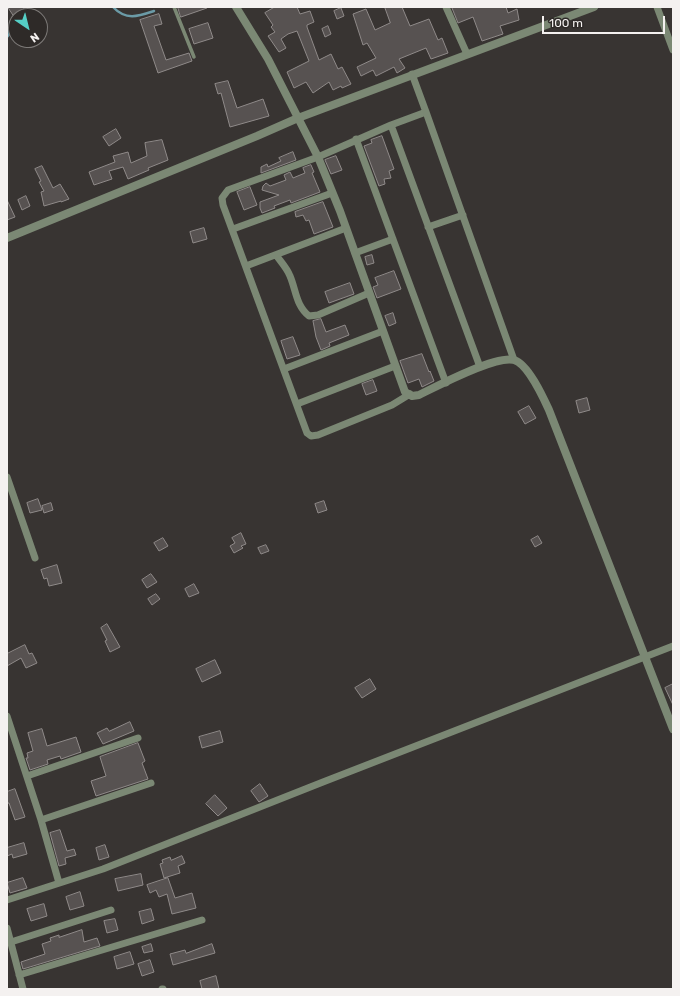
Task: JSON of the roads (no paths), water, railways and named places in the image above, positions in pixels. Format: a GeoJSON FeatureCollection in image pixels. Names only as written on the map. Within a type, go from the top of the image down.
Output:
{"type":"FeatureCollection","features":[{"type":"Feature","properties":{"kind":"street"},"geometry":{"type":"LineString","coordinates":[[236,7],[268,59],[318,157],[346,228],[405,392],[412,396],[419,395],[480,367],[506,360],[514,360],[521,364],[536,383],[549,410],[673,729]]}},
{"type":"Feature","properties":{"kind":"street"},"geometry":{"type":"LineString","coordinates":[[446,7],[467,54]]}},
{"type":"Feature","properties":{"kind":"street"},"geometry":{"type":"LineString","coordinates":[[7,238],[246,141],[298,118],[594,7]]}},
{"type":"Feature","properties":{"kind":"street"},"geometry":{"type":"LineString","coordinates":[[658,7],[673,50]]}},
{"type":"Feature","properties":{"kind":"street"},"geometry":{"type":"LineString","coordinates":[[412,74],[514,360]]}},
{"type":"Feature","properties":{"kind":"street"},"geometry":{"type":"LineString","coordinates":[[410,394],[392,405],[318,435],[311,436],[307,433],[223,205],[222,198],[228,190],[318,157],[356,139],[426,112]]}},
{"type":"Feature","properties":{"kind":"street"},"geometry":{"type":"LineString","coordinates":[[391,125],[480,367]]}},
{"type":"Feature","properties":{"kind":"street"},"geometry":{"type":"LineString","coordinates":[[356,139],[446,383]]}},
{"type":"Feature","properties":{"kind":"street"},"geometry":{"type":"LineString","coordinates":[[233,229],[332,193]]}},
{"type":"Feature","properties":{"kind":"street"},"geometry":{"type":"LineString","coordinates":[[428,227],[463,216]]}},
{"type":"Feature","properties":{"kind":"street"},"geometry":{"type":"LineString","coordinates":[[246,266],[346,228]]}},
{"type":"Feature","properties":{"kind":"street"},"geometry":{"type":"LineString","coordinates":[[355,253],[393,239]]}},
{"type":"Feature","properties":{"kind":"street"},"geometry":{"type":"LineString","coordinates":[[276,255],[290,276],[301,309],[309,316],[318,315],[369,293]]}},
{"type":"Feature","properties":{"kind":"street"},"geometry":{"type":"LineString","coordinates":[[284,369],[383,331]]}},
{"type":"Feature","properties":{"kind":"street"},"geometry":{"type":"LineString","coordinates":[[296,404],[395,366]]}},
{"type":"Feature","properties":{"kind":"street"},"geometry":{"type":"LineString","coordinates":[[7,477],[35,558]]}},
{"type":"Feature","properties":{"kind":"street"},"geometry":{"type":"LineString","coordinates":[[7,900],[103,869],[673,646]]}},
{"type":"Feature","properties":{"kind":"street"},"geometry":{"type":"LineString","coordinates":[[7,716],[41,820],[59,883]]}},
{"type":"Feature","properties":{"kind":"street"},"geometry":{"type":"LineString","coordinates":[[27,776],[138,738]]}},
{"type":"Feature","properties":{"kind":"street"},"geometry":{"type":"LineString","coordinates":[[41,820],[151,783]]}},
{"type":"Feature","properties":{"kind":"street"},"geometry":{"type":"LineString","coordinates":[[11,942],[111,910]]}},
{"type":"Feature","properties":{"kind":"street"},"geometry":{"type":"LineString","coordinates":[[19,975],[202,920]]}},
{"type":"Feature","properties":{"kind":"street"},"geometry":{"type":"LineString","coordinates":[[7,928],[23,989]]}},
{"type":"Feature","properties":{"kind":"lane"},"geometry":{"type":"LineString","coordinates":[[174,7],[194,57]]}},
{"type":"Feature","properties":{"kind":"waterway"},"geometry":{"type":"LineString","coordinates":[[113,7],[128,16],[138,16],[154,11]]}},
{"type":"Feature","properties":{"kind":"waterway"},"geometry":{"type":"LineString","coordinates":[[7,28],[10,33],[7,37]]}}]}
